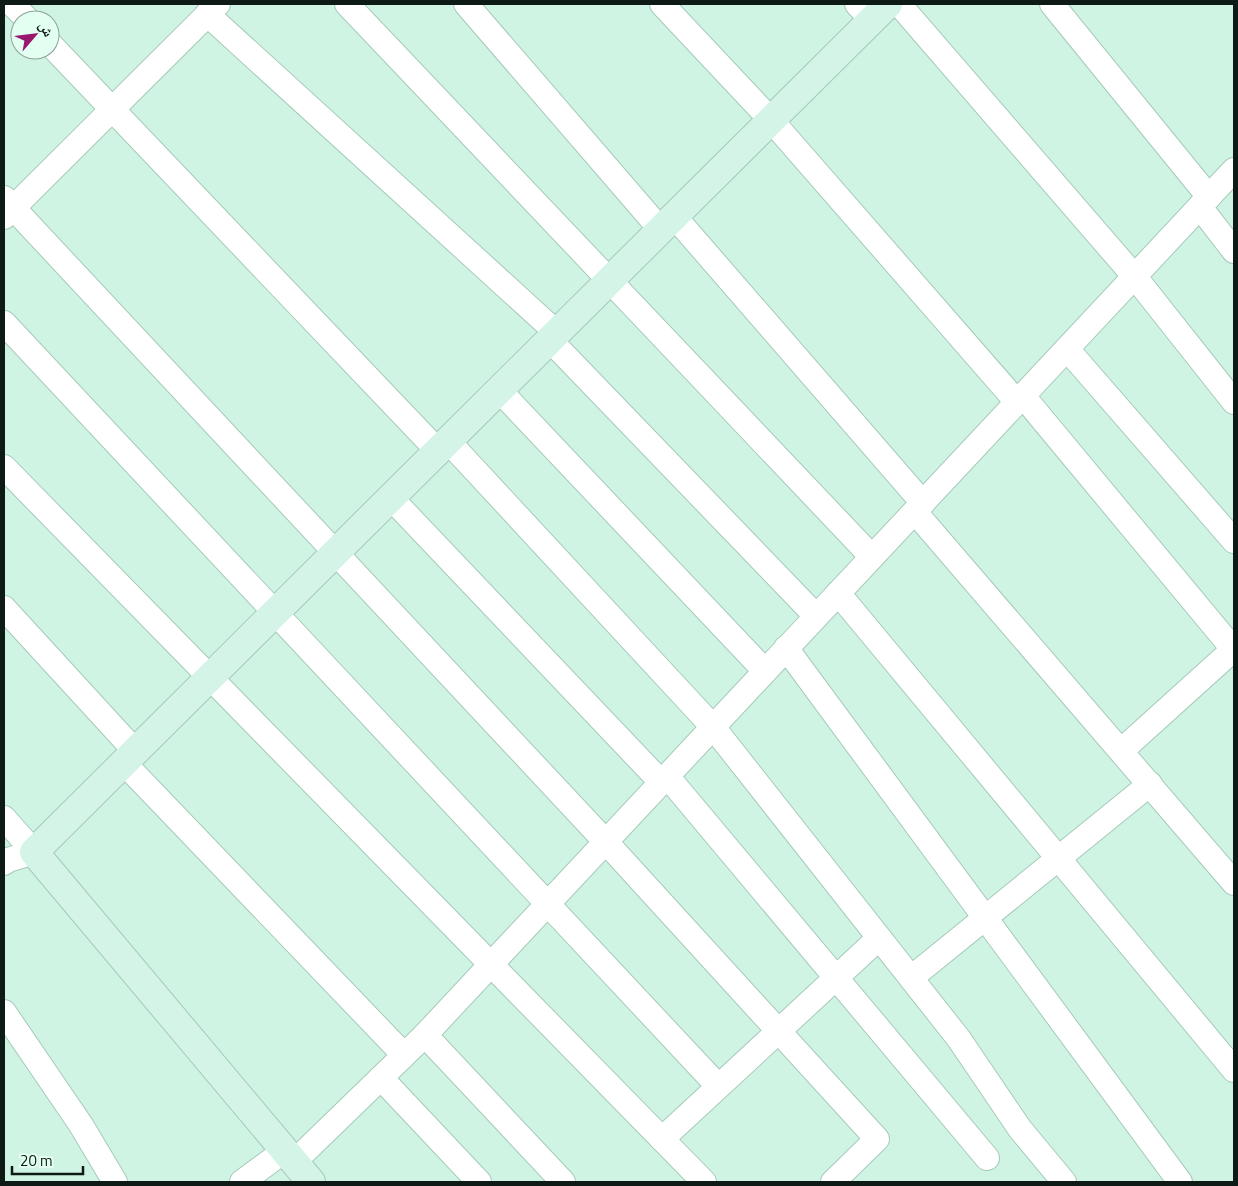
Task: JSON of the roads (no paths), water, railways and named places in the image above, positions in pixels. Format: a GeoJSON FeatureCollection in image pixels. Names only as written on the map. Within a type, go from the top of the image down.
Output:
{"type":"FeatureCollection","features":[{"type":"Feature","properties":{"kind":"street"},"geometry":{"type":"LineString","coordinates":[[347,4],[872,557]]}},
{"type":"Feature","properties":{"kind":"street"},"geometry":{"type":"LineString","coordinates":[[466,4],[667,223],[919,507],[1121,751],[1234,882]]}},
{"type":"Feature","properties":{"kind":"street"},"geometry":{"type":"LineString","coordinates":[[662,4],[771,120],[1020,399],[1234,650],[1121,751]]}},
{"type":"Feature","properties":{"kind":"street"},"geometry":{"type":"LineString","coordinates":[[900,4],[1134,277],[1234,402]]}},
{"type":"Feature","properties":{"kind":"street"},"geometry":{"type":"LineString","coordinates":[[1052,4],[1204,202],[1234,251]]}},
{"type":"Feature","properties":{"kind":"street"},"geometry":{"type":"LineString","coordinates":[[816,616],[553,336],[212,9],[112,109],[7,208],[335,553],[605,841],[877,1139],[833,1182]]}},
{"type":"Feature","properties":{"kind":"street"},"geometry":{"type":"LineString","coordinates":[[4,863],[34,852],[771,120],[872,9]]}},
{"type":"Feature","properties":{"kind":"street"},"geometry":{"type":"LineString","coordinates":[[60,54],[443,446],[713,727],[959,1040],[1020,1129],[1064,1182]]}},
{"type":"Feature","properties":{"kind":"street"},"geometry":{"type":"LineString","coordinates":[[242,1182],[289,1156],[381,1078],[425,1035],[1234,170]]}},
{"type":"Feature","properties":{"kind":"street"},"geometry":{"type":"LineString","coordinates":[[4,323],[718,1086]]}},
{"type":"Feature","properties":{"kind":"street"},"geometry":{"type":"LineString","coordinates":[[1067,349],[1234,541]]}},
{"type":"Feature","properties":{"kind":"street"},"geometry":{"type":"LineString","coordinates":[[499,390],[765,671]]}},
{"type":"Feature","properties":{"kind":"street"},"geometry":{"type":"LineString","coordinates":[[4,467],[704,1182]]}},
{"type":"Feature","properties":{"kind":"street"},"geometry":{"type":"LineString","coordinates":[[391,498],[664,779],[835,977],[987,1158]]}},
{"type":"Feature","properties":{"kind":"street"},"geometry":{"type":"LineString","coordinates":[[838,593],[1234,1070]]}},
{"type":"Feature","properties":{"kind":"street"},"geometry":{"type":"LineString","coordinates":[[4,608],[130,757],[404,1055]]}},
{"type":"Feature","properties":{"kind":"street"},"geometry":{"type":"LineString","coordinates":[[786,648],[1180,1182]]}},
{"type":"Feature","properties":{"kind":"street"},"geometry":{"type":"LineString","coordinates":[[911,978],[1150,784]]}},
{"type":"Feature","properties":{"kind":"street"},"geometry":{"type":"LineString","coordinates":[[4,818],[311,1182]]}},
{"type":"Feature","properties":{"kind":"street"},"geometry":{"type":"LineString","coordinates":[[662,1138],[879,938]]}},
{"type":"Feature","properties":{"kind":"street"},"geometry":{"type":"LineString","coordinates":[[8,1026],[80,1125],[114,1182]]}},
{"type":"Feature","properties":{"kind":"street"},"geometry":{"type":"LineString","coordinates":[[425,1035],[563,1182]]}},
{"type":"Feature","properties":{"kind":"street"},"geometry":{"type":"LineString","coordinates":[[381,1078],[478,1182]]}}]}
